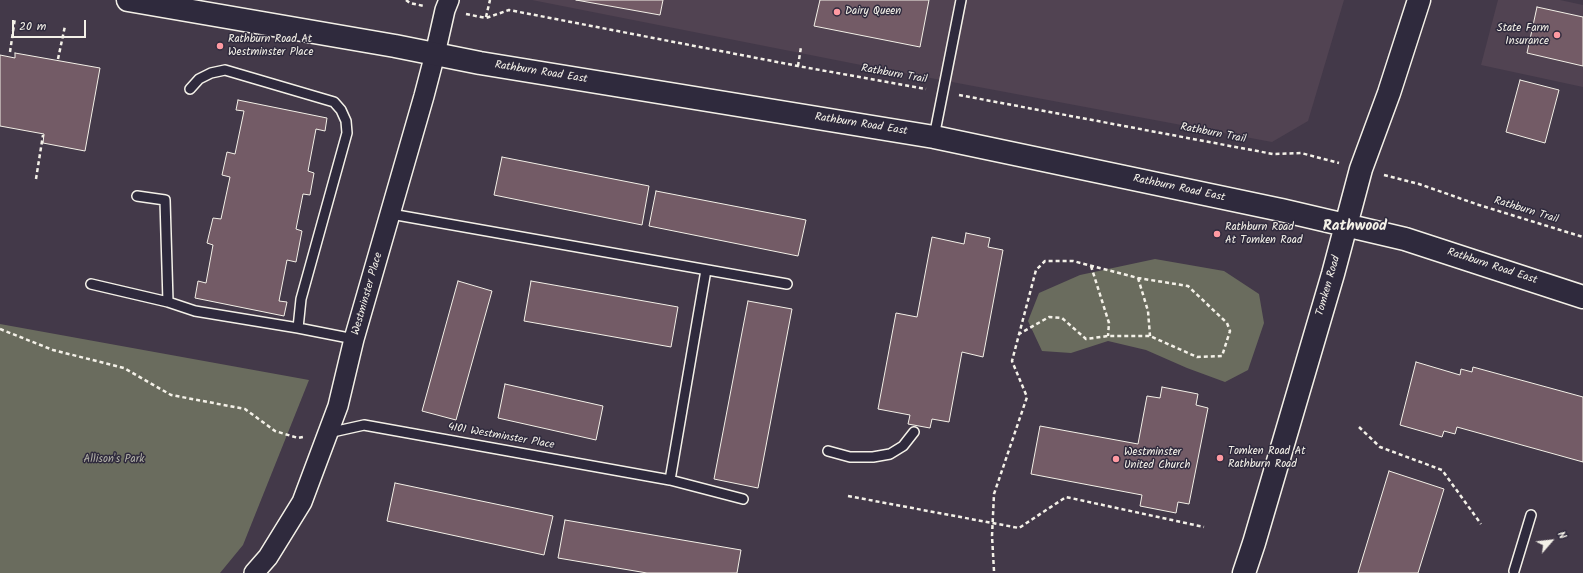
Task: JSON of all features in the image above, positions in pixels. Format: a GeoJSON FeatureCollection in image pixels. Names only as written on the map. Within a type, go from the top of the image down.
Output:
{"type":"FeatureCollection","features":[{"type":"Feature","properties":{"kind":"street","name":"Rathburn Road East"},"geometry":{"type":"LineString","coordinates":[[128,0],[480,63],[934,137],[1405,239],[1583,298]]}},
{"type":"Feature","properties":{"kind":"street","name":"Westminster Place"},"geometry":{"type":"LineString","coordinates":[[254,573],[268,557],[302,502],[338,406],[354,339],[391,214],[435,54],[445,10],[449,0]]}},
{"type":"Feature","properties":{"kind":"street","name":"Tomken Road"},"geometry":{"type":"LineString","coordinates":[[1244,573],[1263,513],[1361,169],[1389,93],[1419,0]]}},
{"type":"Feature","properties":{"kind":"lane"},"geometry":{"type":"LineString","coordinates":[[934,137],[961,0]]}},
{"type":"Feature","properties":{"kind":"lane"},"geometry":{"type":"LineString","coordinates":[[190,89],[199,79],[211,73],[225,70],[334,102],[341,110],[346,121],[347,132],[301,299],[298,328]]}},
{"type":"Feature","properties":{"kind":"lane"},"geometry":{"type":"LineString","coordinates":[[137,196],[165,200],[168,302]]}},
{"type":"Feature","properties":{"kind":"lane"},"geometry":{"type":"LineString","coordinates":[[391,214],[787,284]]}},
{"type":"Feature","properties":{"kind":"lane"},"geometry":{"type":"LineString","coordinates":[[670,480],[706,270]]}},
{"type":"Feature","properties":{"kind":"lane"},"geometry":{"type":"LineString","coordinates":[[92,284],[168,302],[194,311],[354,339]]}},
{"type":"Feature","properties":{"kind":"lane","name":"4101 Westminster Place"},"geometry":{"type":"LineString","coordinates":[[328,433],[364,425],[670,480],[743,499]]}},
{"type":"Feature","properties":{"kind":"lane"},"geometry":{"type":"LineString","coordinates":[[828,451],[850,457],[873,457],[890,454],[903,446],[914,432]]}},
{"type":"Feature","properties":{"kind":"lane"},"geometry":{"type":"LineString","coordinates":[[1514,571],[1531,515]]}},
{"type":"Feature","properties":{"kind":"path"},"geometry":{"type":"LineString","coordinates":[[406,0],[410,3]]}},
{"type":"Feature","properties":{"kind":"path","name":"Rathburn Trail"},"geometry":{"type":"LineString","coordinates":[[490,0],[486,18],[509,10],[798,66],[1273,154],[1301,153]]}},
{"type":"Feature","properties":{"kind":"path"},"geometry":{"type":"LineString","coordinates":[[10,52],[15,18]]}},
{"type":"Feature","properties":{"kind":"path"},"geometry":{"type":"LineString","coordinates":[[58,59],[65,26]]}},
{"type":"Feature","properties":{"kind":"path"},"geometry":{"type":"LineString","coordinates":[[798,66],[801,47]]}},
{"type":"Feature","properties":{"kind":"path"},"geometry":{"type":"LineString","coordinates":[[36,179],[44,135]]}},
{"type":"Feature","properties":{"kind":"path","name":"Rathburn Trail"},"geometry":{"type":"LineString","coordinates":[[1419,184],[1479,205],[1583,237]]}},
{"type":"Feature","properties":{"kind":"path"},"geometry":{"type":"LineString","coordinates":[[994,571],[994,494],[1027,397],[1012,361],[1019,334],[1036,270],[1045,261],[1073,261],[1138,278],[1188,286],[1228,323],[1230,331],[1222,356],[1203,357],[1197,357],[1150,336],[1108,336],[1086,339],[1062,318],[1049,317],[1019,334]]}},
{"type":"Feature","properties":{"kind":"path"},"geometry":{"type":"LineString","coordinates":[[1091,266],[1109,323],[1108,336]]}},
{"type":"Feature","properties":{"kind":"path"},"geometry":{"type":"LineString","coordinates":[[1138,278],[1148,311],[1150,336]]}},
{"type":"Feature","properties":{"kind":"path"},"geometry":{"type":"LineString","coordinates":[[0,329],[53,350],[124,368],[171,395],[245,409],[275,432],[298,438],[328,433]]}},
{"type":"Feature","properties":{"kind":"path"},"geometry":{"type":"LineString","coordinates":[[1359,427],[1380,447],[1442,470],[1481,524]]}},
{"type":"Feature","properties":{"kind":"path"},"geometry":{"type":"LineString","coordinates":[[848,496],[1019,528],[1066,497],[1204,527]]}},
{"type":"Feature","properties":{"kind":"shaded area"},"geometry":{"type":"Polygon","coordinates":[[[532,0],[1344,0],[1308,121],[1272,142],[856,64],[532,0]]]}},
{"type":"Feature","properties":{"kind":"shaded area"},"geometry":{"type":"Polygon","coordinates":[[[1498,0],[1560,0],[1583,5],[1583,87],[1481,65],[1498,0]]]}},
{"type":"Feature","properties":{"kind":"green space"},"geometry":{"type":"Polygon","coordinates":[[[1155,259],[1224,271],[1259,294],[1264,323],[1248,370],[1225,382],[1187,368],[1146,350],[1108,341],[1071,353],[1042,351],[1028,321],[1039,293],[1080,275],[1155,259]]]}},
{"type":"Feature","properties":{"kind":"green space","name":"Allison's Park"},"geometry":{"type":"Polygon","coordinates":[[[0,324],[309,380],[243,545],[220,573],[0,573],[0,324]]]}},
{"type":"Feature","properties":{"kind":"building"},"geometry":{"type":"Polygon","coordinates":[[[576,0],[663,0],[660,15],[576,0]]]}},
{"type":"Feature","properties":{"kind":"building"},"geometry":{"type":"Polygon","coordinates":[[[820,0],[929,0],[920,47],[814,26],[820,0]]]}},
{"type":"Feature","properties":{"kind":"building","name":"State Farm Insurance"},"geometry":{"type":"Polygon","coordinates":[[[1537,7],[1583,17],[1583,66],[1527,53],[1537,7]]]}},
{"type":"Feature","properties":{"kind":"building"},"geometry":{"type":"Polygon","coordinates":[[[15,53],[100,68],[85,151],[43,143],[44,134],[0,126],[0,55],[15,58],[15,53]]]}},
{"type":"Feature","properties":{"kind":"building"},"geometry":{"type":"Polygon","coordinates":[[[1520,80],[1559,90],[1545,143],[1506,132],[1520,80]]]}},
{"type":"Feature","properties":{"kind":"building"},"geometry":{"type":"Polygon","coordinates":[[[238,100],[327,118],[325,131],[316,129],[308,171],[314,173],[310,195],[303,194],[296,229],[302,231],[296,262],[287,260],[279,301],[287,302],[284,316],[195,298],[198,281],[206,283],[213,245],[207,243],[213,218],[221,219],[230,177],[222,175],[227,152],[235,154],[244,111],[236,110],[238,100]]]}},
{"type":"Feature","properties":{"kind":"building"},"geometry":{"type":"Polygon","coordinates":[[[502,157],[649,186],[642,225],[494,195],[502,157]]]}},
{"type":"Feature","properties":{"kind":"building"},"geometry":{"type":"Polygon","coordinates":[[[656,191],[806,220],[798,256],[649,226],[656,191]]]}},
{"type":"Feature","properties":{"kind":"building"},"geometry":{"type":"Polygon","coordinates":[[[966,233],[990,238],[988,247],[1003,250],[983,357],[962,352],[949,422],[932,419],[930,428],[908,424],[910,415],[878,409],[896,313],[917,317],[932,237],[964,244],[966,233]]]}},
{"type":"Feature","properties":{"kind":"building"},"geometry":{"type":"Polygon","coordinates":[[[458,281],[492,291],[456,420],[422,411],[458,281]]]}},
{"type":"Feature","properties":{"kind":"building"},"geometry":{"type":"Polygon","coordinates":[[[531,281],[678,307],[671,347],[524,321],[531,281]]]}},
{"type":"Feature","properties":{"kind":"building"},"geometry":{"type":"Polygon","coordinates":[[[748,301],[792,309],[758,488],[714,479],[748,301]]]}},
{"type":"Feature","properties":{"kind":"building"},"geometry":{"type":"Polygon","coordinates":[[[1416,362],[1460,375],[1461,369],[1472,372],[1473,367],[1583,397],[1583,462],[1457,427],[1455,434],[1444,431],[1442,437],[1400,425],[1416,362]]]}},
{"type":"Feature","properties":{"kind":"building"},"geometry":{"type":"Polygon","coordinates":[[[505,384],[603,406],[596,440],[498,418],[505,384]]]}},
{"type":"Feature","properties":{"kind":"building","name":"Westminster United Church"},"geometry":{"type":"Polygon","coordinates":[[[1162,387],[1198,394],[1196,405],[1208,408],[1189,504],[1178,502],[1176,513],[1140,506],[1142,495],[1031,474],[1040,426],[1138,444],[1147,396],[1160,398],[1162,387]]]}},
{"type":"Feature","properties":{"kind":"building"},"geometry":{"type":"Polygon","coordinates":[[[1389,471],[1444,489],[1418,573],[1358,573],[1389,471]]]}},
{"type":"Feature","properties":{"kind":"building"},"geometry":{"type":"Polygon","coordinates":[[[395,483],[553,516],[544,555],[387,521],[395,483]]]}},
{"type":"Feature","properties":{"kind":"building"},"geometry":{"type":"Polygon","coordinates":[[[565,520],[741,550],[737,573],[647,573],[558,558],[565,520]]]}},
{"type":"Feature","properties":{"kind":"place","name":"Dairy Queen"},"geometry":{"type":"Point","coordinates":[837,12]}},
{"type":"Feature","properties":{"kind":"place","name":"State Farm Insurance"},"geometry":{"type":"Point","coordinates":[1557,35]}},
{"type":"Feature","properties":{"kind":"place","name":"Rathburn Road At Westminster Place"},"geometry":{"type":"Point","coordinates":[220,46]}},
{"type":"Feature","properties":{"kind":"place","name":"Rathburn Road At Tomken Road"},"geometry":{"type":"Point","coordinates":[1217,234]}},
{"type":"Feature","properties":{"kind":"place","name":"Tomken Road At Rathburn Road"},"geometry":{"type":"Point","coordinates":[1220,458]}},
{"type":"Feature","properties":{"kind":"place","name":"Westminster United Church"},"geometry":{"type":"Point","coordinates":[1116,459]}},
{"type":"Feature","properties":{"kind":"district","name":"Rathwood"},"geometry":{"type":"Point","coordinates":[1355,227]}}]}
